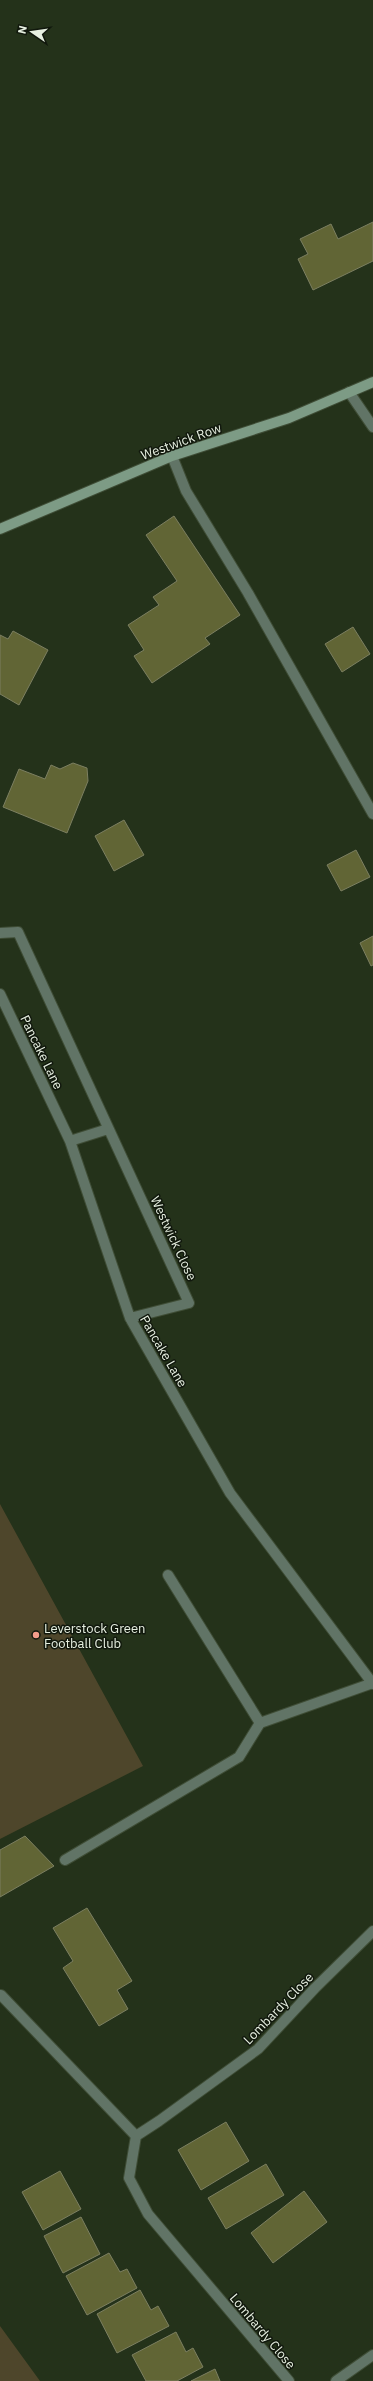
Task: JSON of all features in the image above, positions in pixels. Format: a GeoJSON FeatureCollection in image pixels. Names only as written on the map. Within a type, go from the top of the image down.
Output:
{"type":"FeatureCollection","features":[{"type":"Feature","properties":{"kind":"street","name":"Westwick Row"},"geometry":{"type":"LineString","coordinates":[[0,529],[172,456],[289,418],[373,382]]}},
{"type":"Feature","properties":{"kind":"street"},"geometry":{"type":"LineString","coordinates":[[349,392],[373,427]]}},
{"type":"Feature","properties":{"kind":"street"},"geometry":{"type":"LineString","coordinates":[[172,456],[186,491],[248,593],[373,814]]}},
{"type":"Feature","properties":{"kind":"street","name":"Westwick Close"},"geometry":{"type":"LineString","coordinates":[[0,933],[18,932],[189,1302],[130,1318]]}},
{"type":"Feature","properties":{"kind":"street","name":"Pancake Lane"},"geometry":{"type":"LineString","coordinates":[[0,994],[70,1141],[130,1318],[230,1493],[373,1683]]}},
{"type":"Feature","properties":{"kind":"street"},"geometry":{"type":"LineString","coordinates":[[70,1141],[108,1129]]}},
{"type":"Feature","properties":{"kind":"street"},"geometry":{"type":"LineString","coordinates":[[168,1574],[260,1723]]}},
{"type":"Feature","properties":{"kind":"street"},"geometry":{"type":"LineString","coordinates":[[65,1860],[239,1757],[260,1723],[373,1683]]}},
{"type":"Feature","properties":{"kind":"street","name":"Lombardy Close"},"geometry":{"type":"LineString","coordinates":[[289,2381],[148,2214],[129,2178],[136,2136],[160,2121],[258,2049],[315,1988],[373,1931]]}},
{"type":"Feature","properties":{"kind":"street"},"geometry":{"type":"LineString","coordinates":[[1,1995],[136,2136]]}},
{"type":"Feature","properties":{"kind":"street"},"geometry":{"type":"LineString","coordinates":[[336,2381],[373,2355]]}},
{"type":"Feature","properties":{"kind":"shaded area","name":"Leverstock Green Football Club"},"geometry":{"type":"Polygon","coordinates":[[[0,1504],[143,1766],[0,1839],[0,1504]]]}},
{"type":"Feature","properties":{"kind":"shaded area"},"geometry":{"type":"Polygon","coordinates":[[[0,2326],[40,2381],[0,2381],[0,2326]]]}},
{"type":"Feature","properties":{"kind":"building"},"geometry":{"type":"Polygon","coordinates":[[[373,222],[373,261],[313,290],[298,259],[308,254],[300,239],[331,224],[338,239],[373,222]]]}},
{"type":"Feature","properties":{"kind":"building"},"geometry":{"type":"Polygon","coordinates":[[[174,516],[240,615],[205,638],[210,644],[152,683],[134,656],[144,650],[128,625],[159,605],[153,597],[177,581],[146,535],[174,516]]]}},
{"type":"Feature","properties":{"kind":"building"},"geometry":{"type":"Polygon","coordinates":[[[353,627],[370,654],[342,672],[325,644],[353,627]]]}},
{"type":"Feature","properties":{"kind":"building"},"geometry":{"type":"Polygon","coordinates":[[[13,631],[48,650],[19,705],[0,694],[0,635],[8,639],[13,631]]]}},
{"type":"Feature","properties":{"kind":"building"},"geometry":{"type":"Polygon","coordinates":[[[73,763],[87,768],[88,781],[67,833],[3,807],[19,769],[45,779],[51,765],[60,769],[73,763]]]}},
{"type":"Feature","properties":{"kind":"building"},"geometry":{"type":"Polygon","coordinates":[[[124,820],[144,855],[114,871],[95,836],[124,820]]]}},
{"type":"Feature","properties":{"kind":"building"},"geometry":{"type":"Polygon","coordinates":[[[356,850],[370,877],[341,891],[327,865],[356,850]]]}},
{"type":"Feature","properties":{"kind":"building"},"geometry":{"type":"Polygon","coordinates":[[[373,936],[373,965],[371,966],[360,943],[373,936]]]}},
{"type":"Feature","properties":{"kind":"building"},"geometry":{"type":"Polygon","coordinates":[[[25,1836],[54,1866],[0,1897],[0,1850],[25,1836]]]}},
{"type":"Feature","properties":{"kind":"building"},"geometry":{"type":"Polygon","coordinates":[[[87,1908],[132,1981],[117,1990],[128,2009],[99,2026],[63,1968],[73,1961],[53,1928],[87,1908]]]}},
{"type":"Feature","properties":{"kind":"building"},"geometry":{"type":"Polygon","coordinates":[[[226,2122],[249,2161],[201,2190],[178,2150],[226,2122]]]}},
{"type":"Feature","properties":{"kind":"building"},"geometry":{"type":"Polygon","coordinates":[[[266,2164],[284,2195],[226,2229],[208,2198],[266,2164]]]}},
{"type":"Feature","properties":{"kind":"building"},"geometry":{"type":"Polygon","coordinates":[[[60,2171],[81,2209],[43,2230],[22,2192],[60,2171]]]}},
{"type":"Feature","properties":{"kind":"building"},"geometry":{"type":"Polygon","coordinates":[[[304,2191],[327,2222],[273,2263],[251,2233],[304,2191]]]}},
{"type":"Feature","properties":{"kind":"building"},"geometry":{"type":"Polygon","coordinates":[[[81,2217],[100,2254],[63,2273],[44,2236],[81,2217]]]}},
{"type":"Feature","properties":{"kind":"building"},"geometry":{"type":"Polygon","coordinates":[[[109,2253],[120,2272],[127,2269],[137,2288],[87,2315],[66,2276],[109,2253]]]}},
{"type":"Feature","properties":{"kind":"building"},"geometry":{"type":"Polygon","coordinates":[[[140,2290],[151,2310],[158,2306],[169,2326],[117,2353],[97,2314],[140,2290]]]}},
{"type":"Feature","properties":{"kind":"building"},"geometry":{"type":"Polygon","coordinates":[[[176,2332],[186,2352],[193,2348],[203,2367],[177,2381],[146,2381],[132,2355],[176,2332]]]}},
{"type":"Feature","properties":{"kind":"building"},"geometry":{"type":"Polygon","coordinates":[[[215,2369],[220,2381],[191,2381],[215,2369]]]}},
{"type":"Feature","properties":{"kind":"place","name":"Leverstock Green Football Club"},"geometry":{"type":"Point","coordinates":[36,1635]}}]}
